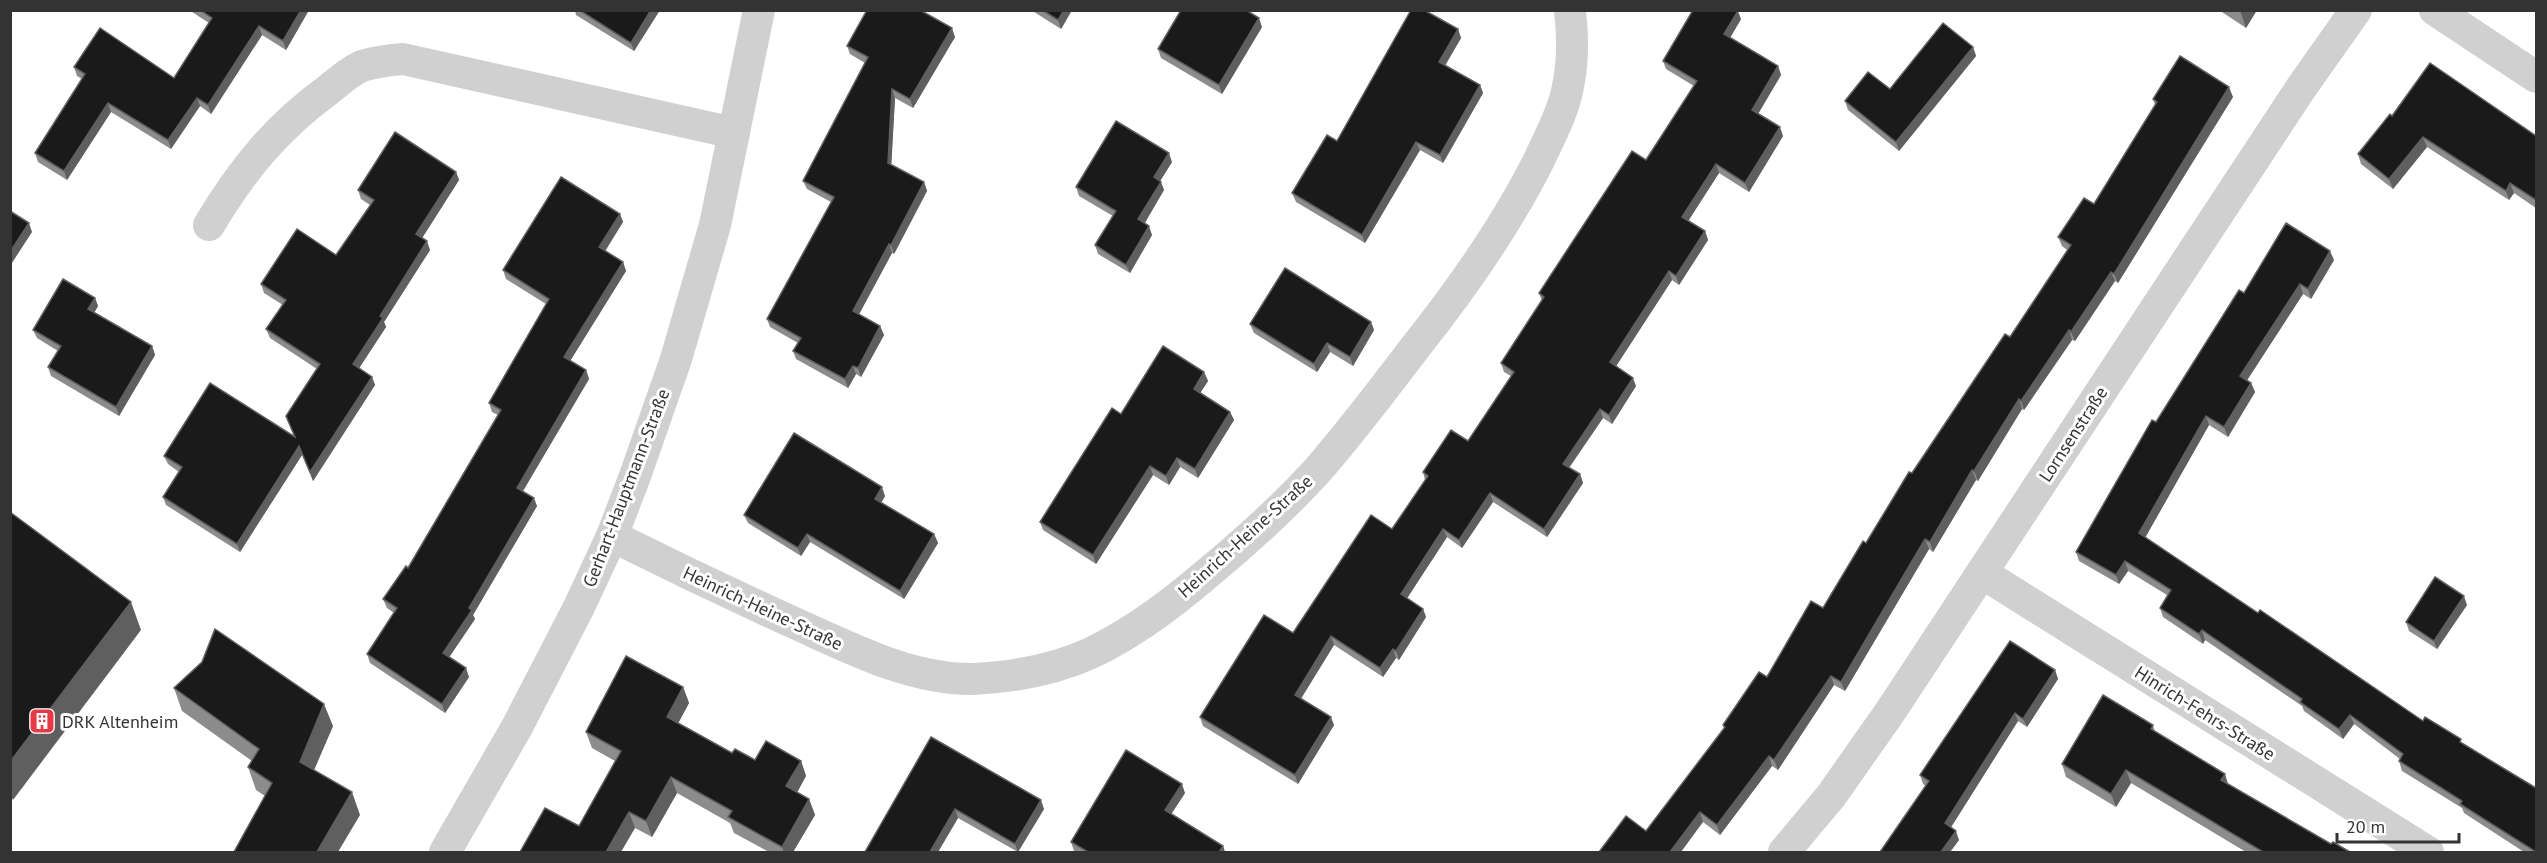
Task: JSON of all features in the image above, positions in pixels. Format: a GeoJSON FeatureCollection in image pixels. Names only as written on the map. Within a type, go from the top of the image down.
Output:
{"type":"FeatureCollection","features":[{"type":"Feature","properties":{"kind":"street","name":"Gerhart-Hauptmann-Straße"},"geometry":{"type":"LineString","coordinates":[[445,852],[517,727],[579,607],[612,536],[676,359],[715,225],[759,10]]}},
{"type":"Feature","properties":{"kind":"street","name":"Heinrich-Heine-Straße"},"geometry":{"type":"LineString","coordinates":[[612,536],[818,634],[869,656],[919,672],[970,679],[1019,675],[1058,666],[1093,652],[1176,599],[1274,513],[1314,473],[1349,433],[1444,311],[1514,207],[1550,137],[1567,91],[1572,43],[1570,10]]}},
{"type":"Feature","properties":{"kind":"street","name":"Lornsenstraße"},"geometry":{"type":"LineString","coordinates":[[1784,852],[1838,787],[1982,573],[2301,88],[2356,10]]}},
{"type":"Feature","properties":{"kind":"street"},"geometry":{"type":"LineString","coordinates":[[2435,10],[2536,77]]}},
{"type":"Feature","properties":{"kind":"street"},"geometry":{"type":"LineString","coordinates":[[208,225],[246,168],[282,129],[314,100],[361,67],[390,60],[404,59],[734,134]]}},
{"type":"Feature","properties":{"kind":"street","name":"Hinrich-Fehrs-Straße"},"geometry":{"type":"LineString","coordinates":[[1982,573],[2428,852]]}},
{"type":"Feature","properties":{"kind":"building"},"geometry":{"type":"Polygon","coordinates":[[[200,10],[301,10],[283,41],[259,26],[208,105],[197,98],[168,140],[108,103],[64,171],[35,153],[85,74],[74,67],[100,28],[174,78],[212,18],[200,10]]]}},
{"type":"Feature","properties":{"kind":"building"},"geometry":{"type":"Polygon","coordinates":[[[579,10],[651,10],[631,43],[579,10]]]}},
{"type":"Feature","properties":{"kind":"building"},"geometry":{"type":"Polygon","coordinates":[[[867,10],[920,10],[952,28],[910,99],[892,89],[888,163],[924,182],[853,311],[880,326],[858,368],[853,366],[845,379],[793,351],[801,338],[767,319],[834,197],[803,181],[868,57],[847,46],[867,10]]]}},
{"type":"Feature","properties":{"kind":"building"},"geometry":{"type":"Polygon","coordinates":[[[1042,10],[1064,10],[1058,20],[1042,10]]]}},
{"type":"Feature","properties":{"kind":"building"},"geometry":{"type":"Polygon","coordinates":[[[1181,10],[1246,10],[1259,18],[1219,85],[1158,49],[1181,10]]]}},
{"type":"Feature","properties":{"kind":"building"},"geometry":{"type":"Polygon","coordinates":[[[1411,10],[1424,10],[1458,29],[1439,62],[1480,85],[1440,155],[1416,142],[1362,235],[1292,193],[1327,135],[1337,141],[1411,10]]]}},
{"type":"Feature","properties":{"kind":"building"},"geometry":{"type":"Polygon","coordinates":[[[1693,10],[1738,11],[1724,34],[1778,66],[1752,110],[1780,127],[1745,183],[1716,164],[1682,217],[1705,231],[1676,276],[1669,271],[1610,362],[1633,378],[1609,415],[1600,409],[1563,464],[1580,474],[1544,529],[1490,493],[1459,540],[1443,529],[1401,594],[1423,609],[1396,651],[1393,649],[1380,668],[1331,636],[1295,695],[1331,717],[1295,775],[1200,717],[1264,615],[1293,633],[1371,515],[1392,529],[1428,476],[1423,472],[1451,430],[1468,441],[1514,372],[1501,363],[1544,297],[1539,293],[1632,151],[1646,160],[1697,81],[1663,61],[1693,10]]]}},
{"type":"Feature","properties":{"kind":"building"},"geometry":{"type":"Polygon","coordinates":[[[1943,23],[1973,47],[1896,142],[1845,101],[1868,72],[1890,89],[1943,23]]]}},
{"type":"Feature","properties":{"kind":"building"},"geometry":{"type":"Polygon","coordinates":[[[2180,56],[2229,87],[2114,274],[2111,272],[2021,401],[2019,399],[1974,471],[1972,470],[1930,542],[1925,539],[1841,682],[1831,676],[1774,760],[1769,756],[1717,825],[1700,812],[1670,852],[1599,852],[1626,816],[1646,831],[1725,727],[1723,725],[1759,672],[1767,677],[1811,601],[1823,608],[1863,541],[1866,543],[1909,472],[1912,473],[2005,334],[2010,337],[2071,245],[2058,237],[2084,198],[2094,204],[2157,102],[2153,99],[2180,56]]]}},
{"type":"Feature","properties":{"kind":"building"},"geometry":{"type":"Polygon","coordinates":[[[2430,63],[2536,136],[2536,200],[2510,183],[2506,191],[2423,137],[2389,179],[2358,154],[2390,114],[2392,116],[2430,63]]]}},
{"type":"Feature","properties":{"kind":"building"},"geometry":{"type":"Polygon","coordinates":[[[1116,121],[1169,153],[1154,177],[1161,182],[1138,219],[1149,226],[1126,265],[1095,245],[1116,211],[1076,187],[1116,121]]]}},
{"type":"Feature","properties":{"kind":"building"},"geometry":{"type":"Polygon","coordinates":[[[395,132],[456,172],[416,234],[427,241],[380,316],[383,318],[353,364],[372,377],[310,472],[299,446],[237,544],[163,497],[182,467],[164,456],[210,383],[295,437],[286,416],[320,364],[266,329],[286,300],[261,284],[297,229],[336,255],[374,200],[358,190],[395,132]]]}},
{"type":"Feature","properties":{"kind":"building"},"geometry":{"type":"Polygon","coordinates":[[[561,177],[620,214],[599,247],[623,262],[564,357],[586,370],[517,488],[534,498],[469,608],[472,610],[443,653],[466,668],[442,704],[367,654],[397,608],[383,599],[406,566],[408,568],[501,410],[489,403],[549,299],[503,270],[561,177]]]}},
{"type":"Feature","properties":{"kind":"building"},"geometry":{"type":"Polygon","coordinates":[[[10,211],[29,223],[10,252],[10,211]]]}},
{"type":"Feature","properties":{"kind":"building"},"geometry":{"type":"Polygon","coordinates":[[[2286,223],[2330,251],[2308,289],[2300,284],[2240,376],[2251,383],[2224,427],[2206,416],[2139,533],[2258,613],[2260,610],[2423,721],[2425,717],[2461,739],[2460,742],[2536,788],[2536,852],[2460,804],[2462,801],[2399,761],[2403,754],[2350,715],[2339,729],[2300,702],[2302,699],[2202,630],[2199,634],[2160,608],[2171,590],[2125,561],[2116,575],[2076,552],[2152,420],[2156,422],[2239,290],[2244,293],[2286,223]]]}},
{"type":"Feature","properties":{"kind":"building"},"geometry":{"type":"Polygon","coordinates":[[[1285,268],[1371,322],[1350,357],[1327,343],[1314,364],[1250,324],[1285,268]]]}},
{"type":"Feature","properties":{"kind":"building"},"geometry":{"type":"Polygon","coordinates":[[[63,279],[95,298],[88,309],[152,346],[116,407],[48,367],[61,346],[33,330],[63,279]]]}},
{"type":"Feature","properties":{"kind":"building"},"geometry":{"type":"Polygon","coordinates":[[[1163,346],[1204,372],[1194,389],[1230,412],[1195,469],[1177,458],[1166,476],[1150,466],[1093,555],[1040,522],[1112,408],[1121,414],[1163,346]]]}},
{"type":"Feature","properties":{"kind":"building"},"geometry":{"type":"Polygon","coordinates":[[[794,433],[882,487],[875,499],[934,534],[900,591],[807,534],[798,548],[744,515],[794,433]]]}},
{"type":"Feature","properties":{"kind":"building","name":"DRK Altenheim"},"geometry":{"type":"Polygon","coordinates":[[[10,512],[131,602],[10,762],[10,512]]]}},
{"type":"Feature","properties":{"kind":"building"},"geometry":{"type":"Polygon","coordinates":[[[2435,577],[2464,596],[2434,641],[2406,622],[2435,577]]]}},
{"type":"Feature","properties":{"kind":"building","name":"DRK Altenheim"},"geometry":{"type":"Polygon","coordinates":[[[215,629],[324,704],[300,762],[352,792],[317,852],[234,852],[272,783],[248,767],[259,749],[174,688],[202,662],[215,629]]]}},
{"type":"Feature","properties":{"kind":"building"},"geometry":{"type":"Polygon","coordinates":[[[2010,641],[2055,670],[2023,719],[2015,713],[1945,823],[1956,831],[1941,852],[1880,852],[1929,781],[1920,775],[2010,641]]]}},
{"type":"Feature","properties":{"kind":"building"},"geometry":{"type":"Polygon","coordinates":[[[626,656],[683,687],[667,717],[732,753],[735,749],[755,760],[766,741],[801,761],[786,786],[809,799],[782,847],[728,817],[732,811],[671,777],[646,821],[629,812],[606,852],[520,852],[545,808],[579,826],[621,751],[586,732],[626,656]]]}},
{"type":"Feature","properties":{"kind":"building"},"geometry":{"type":"Polygon","coordinates":[[[2103,695],[2153,725],[2151,729],[2225,774],[2221,780],[2331,844],[2333,842],[2350,852],[2263,852],[2126,770],[2111,794],[2062,764],[2103,695]]]}},
{"type":"Feature","properties":{"kind":"building"},"geometry":{"type":"Polygon","coordinates":[[[931,737],[1041,800],[1015,844],[955,809],[930,852],[865,852],[931,737]]]}},
{"type":"Feature","properties":{"kind":"building"},"geometry":{"type":"Polygon","coordinates":[[[1126,750],[1182,784],[1165,810],[1223,846],[1219,852],[1088,852],[1071,842],[1126,750]]]}},
{"type":"Feature","properties":{"kind":"place","name":"DRK Altenheim"},"geometry":{"type":"Point","coordinates":[42,721]}}]}
